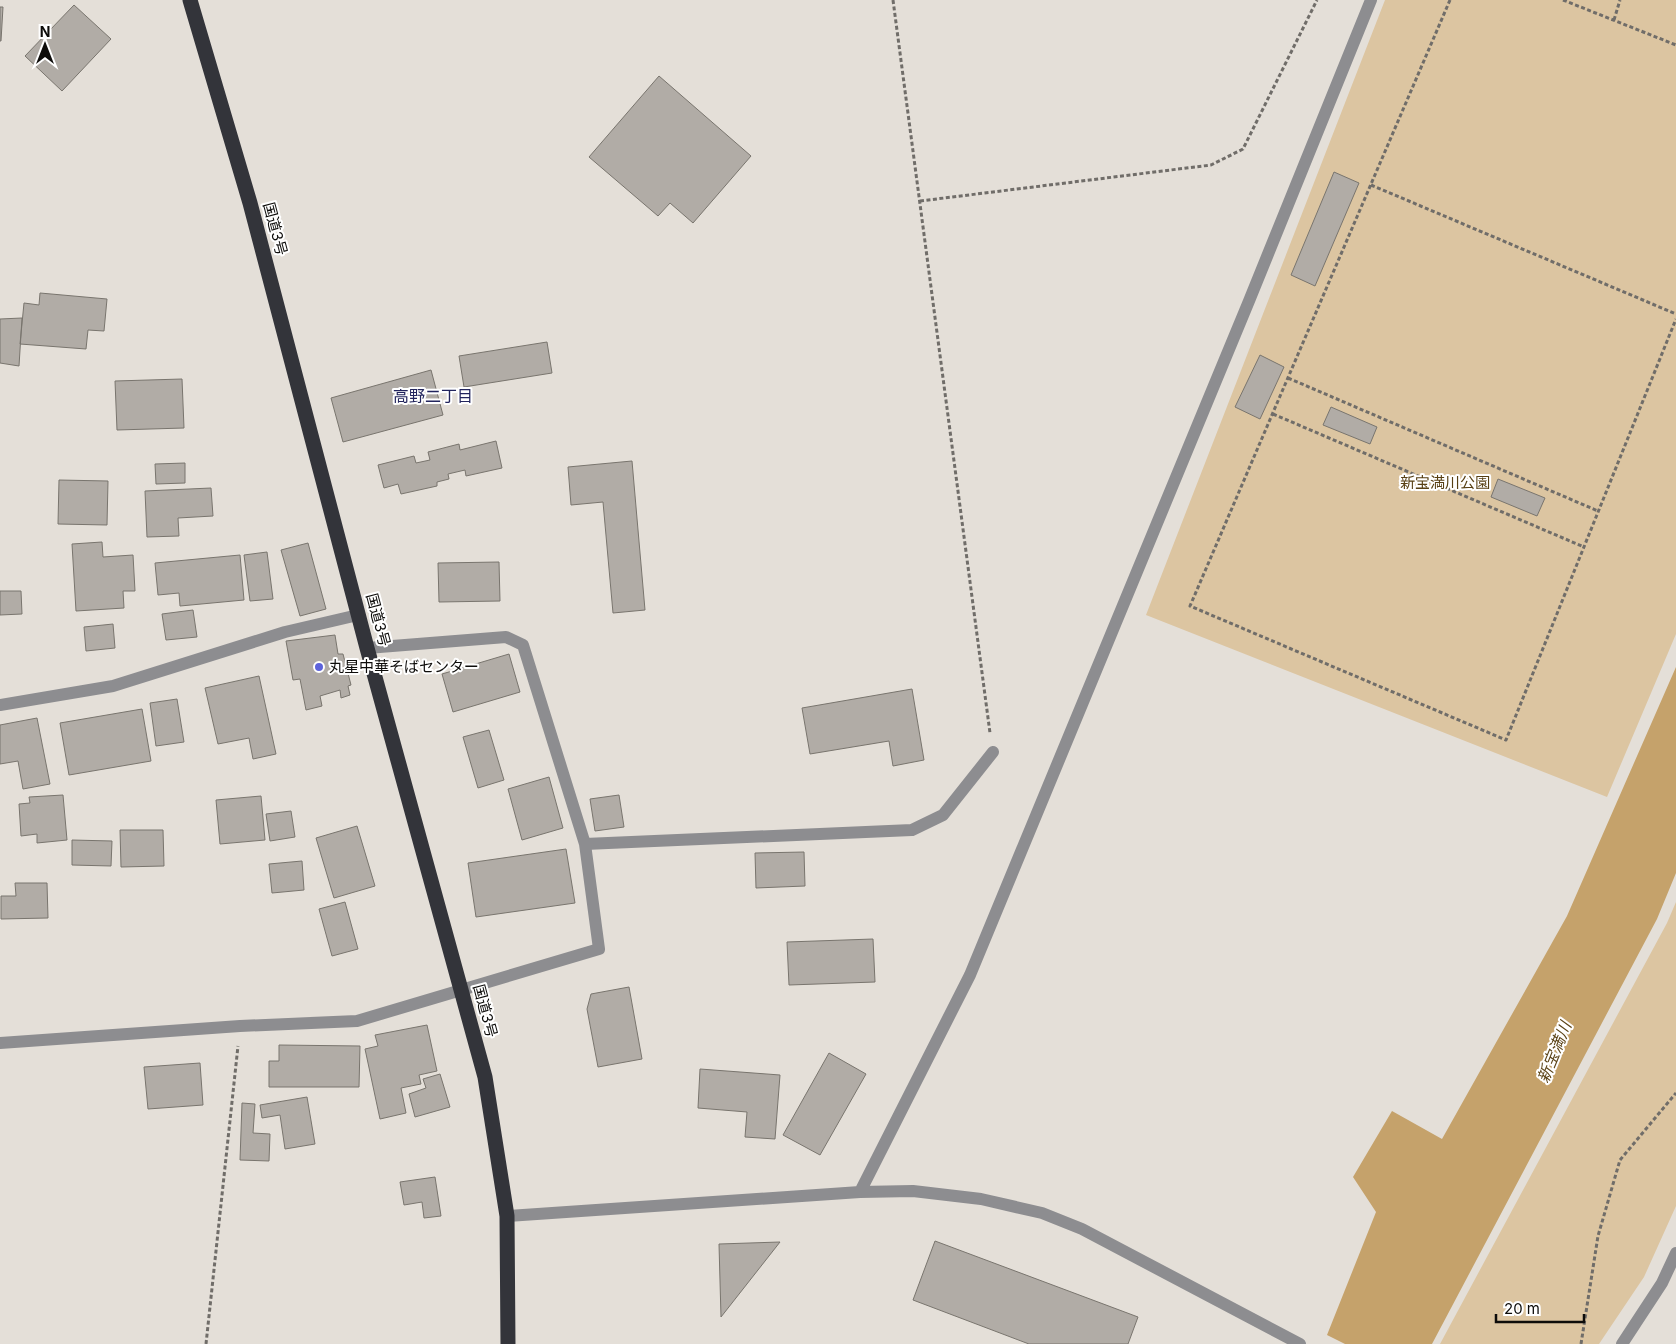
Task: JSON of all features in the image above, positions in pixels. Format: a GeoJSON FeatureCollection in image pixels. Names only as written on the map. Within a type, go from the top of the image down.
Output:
{"type":"FeatureCollection","features":[{"type":"Feature","properties":{"kind":"highway","name":"国道3号"},"geometry":{"type":"LineString","coordinates":[[190,0],[250,203],[358,615],[485,1076],[507,1216],[508,1344]]}},
{"type":"Feature","properties":{"kind":"street"},"geometry":{"type":"LineString","coordinates":[[860,1192],[970,975],[1223,365],[1371,0]]}},
{"type":"Feature","properties":{"kind":"street"},"geometry":{"type":"LineString","coordinates":[[0,705],[113,686],[285,632],[358,615]]}},
{"type":"Feature","properties":{"kind":"street"},"geometry":{"type":"LineString","coordinates":[[0,1043],[240,1026],[357,1021],[599,949],[585,844],[523,645],[506,638],[367,648]]}},
{"type":"Feature","properties":{"kind":"street"},"geometry":{"type":"LineString","coordinates":[[585,844],[912,830],[943,815],[993,752]]}},
{"type":"Feature","properties":{"kind":"street"},"geometry":{"type":"LineString","coordinates":[[507,1216],[860,1192],[923,1192],[981,1199],[1042,1213],[1082,1229],[1300,1344]]}},
{"type":"Feature","properties":{"kind":"street"},"geometry":{"type":"LineString","coordinates":[[1622,1344],[1662,1283],[1676,1253]]}},
{"type":"Feature","properties":{"kind":"path"},"geometry":{"type":"LineString","coordinates":[[893,0],[993,752]]}},
{"type":"Feature","properties":{"kind":"path"},"geometry":{"type":"LineString","coordinates":[[920,201],[1211,165],[1243,149],[1317,0]]}},
{"type":"Feature","properties":{"kind":"path"},"geometry":{"type":"LineString","coordinates":[[1450,0],[1190,606],[1506,740],[1676,319]]}},
{"type":"Feature","properties":{"kind":"path"},"geometry":{"type":"LineString","coordinates":[[1563,0],[1676,45]]}},
{"type":"Feature","properties":{"kind":"path"},"geometry":{"type":"LineString","coordinates":[[1614,20],[1620,0]]}},
{"type":"Feature","properties":{"kind":"path"},"geometry":{"type":"LineString","coordinates":[[1371,185],[1676,314]]}},
{"type":"Feature","properties":{"kind":"path"},"geometry":{"type":"LineString","coordinates":[[1288,378],[1598,512]]}},
{"type":"Feature","properties":{"kind":"path"},"geometry":{"type":"LineString","coordinates":[[1273,414],[1584,546]]}},
{"type":"Feature","properties":{"kind":"path"},"geometry":{"type":"LineString","coordinates":[[206,1344],[240,1026]]}},
{"type":"Feature","properties":{"kind":"path"},"geometry":{"type":"LineString","coordinates":[[1581,1344],[1598,1236],[1620,1160],[1676,1093]]}},
{"type":"Feature","properties":{"kind":"green space","name":"新宝満川公園"},"geometry":{"type":"Polygon","coordinates":[[[1385,0],[1676,0],[1676,634],[1607,797],[1146,615],[1385,0]]]}},
{"type":"Feature","properties":{"kind":"green space"},"geometry":{"type":"Polygon","coordinates":[[[1676,902],[1676,1206],[1644,1277],[1599,1344],[1440,1344],[1667,923],[1676,902]]]}},
{"type":"Feature","properties":{"kind":"water","name":"新宝満川"},"geometry":{"type":"Polygon","coordinates":[[[1676,667],[1676,873],[1657,919],[1432,1344],[1345,1344],[1327,1335],[1376,1212],[1353,1177],[1392,1111],[1442,1139],[1567,916],[1676,667]]]}},
{"type":"Feature","properties":{"kind":"building"},"geometry":{"type":"Polygon","coordinates":[[[74,5],[111,39],[62,91],[25,56],[74,5]]]}},
{"type":"Feature","properties":{"kind":"building"},"geometry":{"type":"Polygon","coordinates":[[[0,7],[3,7],[1,41],[0,41],[0,7]]]}},
{"type":"Feature","properties":{"kind":"building"},"geometry":{"type":"Polygon","coordinates":[[[659,76],[751,156],[693,223],[670,203],[658,216],[589,157],[659,76]]]}},
{"type":"Feature","properties":{"kind":"building"},"geometry":{"type":"Polygon","coordinates":[[[1334,172],[1359,183],[1315,286],[1291,275],[1334,172]]]}},
{"type":"Feature","properties":{"kind":"building"},"geometry":{"type":"Polygon","coordinates":[[[40,293],[107,299],[104,331],[88,330],[86,349],[20,344],[24,303],[39,305],[40,293]]]}},
{"type":"Feature","properties":{"kind":"building"},"geometry":{"type":"Polygon","coordinates":[[[22,318],[19,366],[0,363],[0,319],[22,318]]]}},
{"type":"Feature","properties":{"kind":"building"},"geometry":{"type":"Polygon","coordinates":[[[547,342],[552,373],[464,387],[459,356],[547,342]]]}},
{"type":"Feature","properties":{"kind":"building"},"geometry":{"type":"Polygon","coordinates":[[[1260,355],[1284,367],[1260,419],[1235,407],[1260,355]]]}},
{"type":"Feature","properties":{"kind":"building"},"geometry":{"type":"Polygon","coordinates":[[[431,370],[443,415],[343,442],[331,398],[431,370]]]}},
{"type":"Feature","properties":{"kind":"building"},"geometry":{"type":"Polygon","coordinates":[[[182,379],[184,428],[117,430],[115,381],[182,379]]]}},
{"type":"Feature","properties":{"kind":"building"},"geometry":{"type":"Polygon","coordinates":[[[1331,407],[1377,427],[1370,444],[1323,425],[1331,407]]]}},
{"type":"Feature","properties":{"kind":"building"},"geometry":{"type":"Polygon","coordinates":[[[496,441],[502,468],[466,476],[465,470],[448,474],[449,479],[437,482],[437,486],[401,494],[398,484],[384,488],[378,465],[414,456],[416,463],[430,460],[428,452],[459,444],[460,450],[496,441]]]}},
{"type":"Feature","properties":{"kind":"building"},"geometry":{"type":"Polygon","coordinates":[[[632,461],[645,610],[613,613],[603,502],[571,505],[568,467],[632,461]]]}},
{"type":"Feature","properties":{"kind":"building"},"geometry":{"type":"Polygon","coordinates":[[[185,463],[185,483],[156,484],[155,464],[185,463]]]}},
{"type":"Feature","properties":{"kind":"building"},"geometry":{"type":"Polygon","coordinates":[[[1498,479],[1545,498],[1537,516],[1491,497],[1498,479]]]}},
{"type":"Feature","properties":{"kind":"building"},"geometry":{"type":"Polygon","coordinates":[[[59,480],[108,481],[107,525],[58,524],[59,480]]]}},
{"type":"Feature","properties":{"kind":"building"},"geometry":{"type":"Polygon","coordinates":[[[211,488],[213,516],[178,518],[179,536],[147,537],[145,491],[211,488]]]}},
{"type":"Feature","properties":{"kind":"building"},"geometry":{"type":"Polygon","coordinates":[[[102,542],[103,557],[133,555],[135,591],[123,591],[124,608],[76,611],[72,544],[102,542]]]}},
{"type":"Feature","properties":{"kind":"building"},"geometry":{"type":"Polygon","coordinates":[[[308,543],[326,609],[300,616],[281,550],[308,543]]]}},
{"type":"Feature","properties":{"kind":"building"},"geometry":{"type":"Polygon","coordinates":[[[267,552],[273,599],[250,601],[244,555],[267,552]]]}},
{"type":"Feature","properties":{"kind":"building"},"geometry":{"type":"Polygon","coordinates":[[[240,555],[244,600],[180,606],[179,593],[158,595],[155,563],[240,555]]]}},
{"type":"Feature","properties":{"kind":"building"},"geometry":{"type":"Polygon","coordinates":[[[499,562],[500,601],[439,602],[438,563],[499,562]]]}},
{"type":"Feature","properties":{"kind":"building"},"geometry":{"type":"Polygon","coordinates":[[[0,591],[21,591],[22,614],[0,615],[0,591]]]}},
{"type":"Feature","properties":{"kind":"building"},"geometry":{"type":"Polygon","coordinates":[[[193,610],[197,637],[166,640],[162,614],[193,610]]]}},
{"type":"Feature","properties":{"kind":"building"},"geometry":{"type":"Polygon","coordinates":[[[113,624],[115,648],[86,651],[84,627],[113,624]]]}},
{"type":"Feature","properties":{"kind":"building","name":"丸星中華そばセンター"},"geometry":{"type":"Polygon","coordinates":[[[335,635],[338,654],[343,654],[351,685],[348,686],[350,695],[341,698],[340,690],[320,696],[322,706],[306,710],[300,679],[293,680],[286,641],[335,635]]]}},
{"type":"Feature","properties":{"kind":"building"},"geometry":{"type":"Polygon","coordinates":[[[509,654],[520,692],[453,712],[442,674],[509,654]]]}},
{"type":"Feature","properties":{"kind":"building"},"geometry":{"type":"Polygon","coordinates":[[[259,676],[276,754],[253,759],[249,738],[218,744],[205,688],[259,676]]]}},
{"type":"Feature","properties":{"kind":"building"},"geometry":{"type":"Polygon","coordinates":[[[912,689],[924,760],[893,766],[889,741],[810,754],[802,708],[912,689]]]}},
{"type":"Feature","properties":{"kind":"building"},"geometry":{"type":"Polygon","coordinates":[[[177,699],[184,742],[156,746],[150,703],[177,699]]]}},
{"type":"Feature","properties":{"kind":"building"},"geometry":{"type":"Polygon","coordinates":[[[142,709],[151,761],[69,775],[60,723],[142,709]]]}},
{"type":"Feature","properties":{"kind":"building"},"geometry":{"type":"Polygon","coordinates":[[[37,718],[50,784],[23,789],[18,761],[0,764],[0,725],[37,718]]]}},
{"type":"Feature","properties":{"kind":"building"},"geometry":{"type":"Polygon","coordinates":[[[489,730],[504,780],[478,788],[463,737],[489,730]]]}},
{"type":"Feature","properties":{"kind":"building"},"geometry":{"type":"Polygon","coordinates":[[[549,777],[563,828],[522,840],[508,789],[549,777]]]}},
{"type":"Feature","properties":{"kind":"building"},"geometry":{"type":"Polygon","coordinates":[[[63,795],[67,840],[37,843],[37,834],[21,836],[19,804],[30,803],[29,797],[63,795]]]}},
{"type":"Feature","properties":{"kind":"building"},"geometry":{"type":"Polygon","coordinates":[[[619,795],[624,827],[595,831],[590,799],[619,795]]]}},
{"type":"Feature","properties":{"kind":"building"},"geometry":{"type":"Polygon","coordinates":[[[261,796],[265,840],[220,844],[216,800],[261,796]]]}},
{"type":"Feature","properties":{"kind":"building"},"geometry":{"type":"Polygon","coordinates":[[[291,811],[295,837],[270,841],[266,814],[291,811]]]}},
{"type":"Feature","properties":{"kind":"building"},"geometry":{"type":"Polygon","coordinates":[[[357,826],[375,886],[334,898],[316,838],[357,826]]]}},
{"type":"Feature","properties":{"kind":"building"},"geometry":{"type":"Polygon","coordinates":[[[120,830],[163,830],[164,866],[121,867],[120,830]]]}},
{"type":"Feature","properties":{"kind":"building"},"geometry":{"type":"Polygon","coordinates":[[[72,840],[112,841],[111,866],[72,865],[72,840]]]}},
{"type":"Feature","properties":{"kind":"building"},"geometry":{"type":"Polygon","coordinates":[[[566,849],[575,903],[476,917],[468,863],[566,849]]]}},
{"type":"Feature","properties":{"kind":"building"},"geometry":{"type":"Polygon","coordinates":[[[804,852],[805,886],[756,888],[755,853],[804,852]]]}},
{"type":"Feature","properties":{"kind":"building"},"geometry":{"type":"Polygon","coordinates":[[[302,861],[304,890],[272,893],[269,864],[302,861]]]}},
{"type":"Feature","properties":{"kind":"building"},"geometry":{"type":"Polygon","coordinates":[[[15,883],[47,883],[48,918],[1,919],[1,896],[16,896],[15,883]]]}},
{"type":"Feature","properties":{"kind":"building"},"geometry":{"type":"Polygon","coordinates":[[[345,902],[358,949],[332,956],[319,909],[345,902]]]}},
{"type":"Feature","properties":{"kind":"building"},"geometry":{"type":"Polygon","coordinates":[[[873,939],[875,982],[789,985],[787,942],[873,939]]]}},
{"type":"Feature","properties":{"kind":"building"},"geometry":{"type":"Polygon","coordinates":[[[629,987],[642,1059],[598,1067],[587,1009],[591,994],[629,987]]]}},
{"type":"Feature","properties":{"kind":"building"},"geometry":{"type":"Polygon","coordinates":[[[427,1025],[437,1071],[419,1075],[421,1084],[401,1088],[406,1113],[380,1119],[365,1049],[378,1046],[375,1035],[427,1025]]]}},
{"type":"Feature","properties":{"kind":"building"},"geometry":{"type":"Polygon","coordinates":[[[279,1045],[360,1046],[359,1087],[269,1087],[269,1061],[279,1061],[279,1045]]]}},
{"type":"Feature","properties":{"kind":"building"},"geometry":{"type":"Polygon","coordinates":[[[829,1053],[866,1074],[820,1155],[783,1135],[829,1053]]]}},
{"type":"Feature","properties":{"kind":"building"},"geometry":{"type":"Polygon","coordinates":[[[200,1063],[203,1105],[148,1109],[144,1067],[200,1063]]]}},
{"type":"Feature","properties":{"kind":"building"},"geometry":{"type":"Polygon","coordinates":[[[700,1069],[780,1075],[775,1139],[745,1137],[747,1112],[698,1108],[700,1069]]]}},
{"type":"Feature","properties":{"kind":"building"},"geometry":{"type":"Polygon","coordinates":[[[440,1074],[450,1107],[415,1117],[409,1094],[426,1088],[423,1079],[440,1074]]]}},
{"type":"Feature","properties":{"kind":"building"},"geometry":{"type":"Polygon","coordinates":[[[307,1097],[315,1144],[285,1149],[280,1115],[262,1118],[260,1105],[307,1097]]]}},
{"type":"Feature","properties":{"kind":"building"},"geometry":{"type":"Polygon","coordinates":[[[242,1103],[255,1104],[253,1133],[270,1134],[269,1161],[240,1160],[242,1103]]]}},
{"type":"Feature","properties":{"kind":"building"},"geometry":{"type":"Polygon","coordinates":[[[435,1177],[441,1216],[424,1218],[422,1202],[404,1205],[400,1182],[435,1177]]]}},
{"type":"Feature","properties":{"kind":"building"},"geometry":{"type":"Polygon","coordinates":[[[935,1241],[1138,1317],[1128,1344],[1029,1344],[913,1300],[935,1241]]]}},
{"type":"Feature","properties":{"kind":"building"},"geometry":{"type":"Polygon","coordinates":[[[780,1242],[721,1317],[719,1244],[780,1242]]]}},
{"type":"Feature","properties":{"kind":"place","name":"丸星中華そばセンター"},"geometry":{"type":"Point","coordinates":[319,667]}},
{"type":"Feature","properties":{"kind":"district","name":"高野二丁目"},"geometry":{"type":"Point","coordinates":[433,396]}}]}
